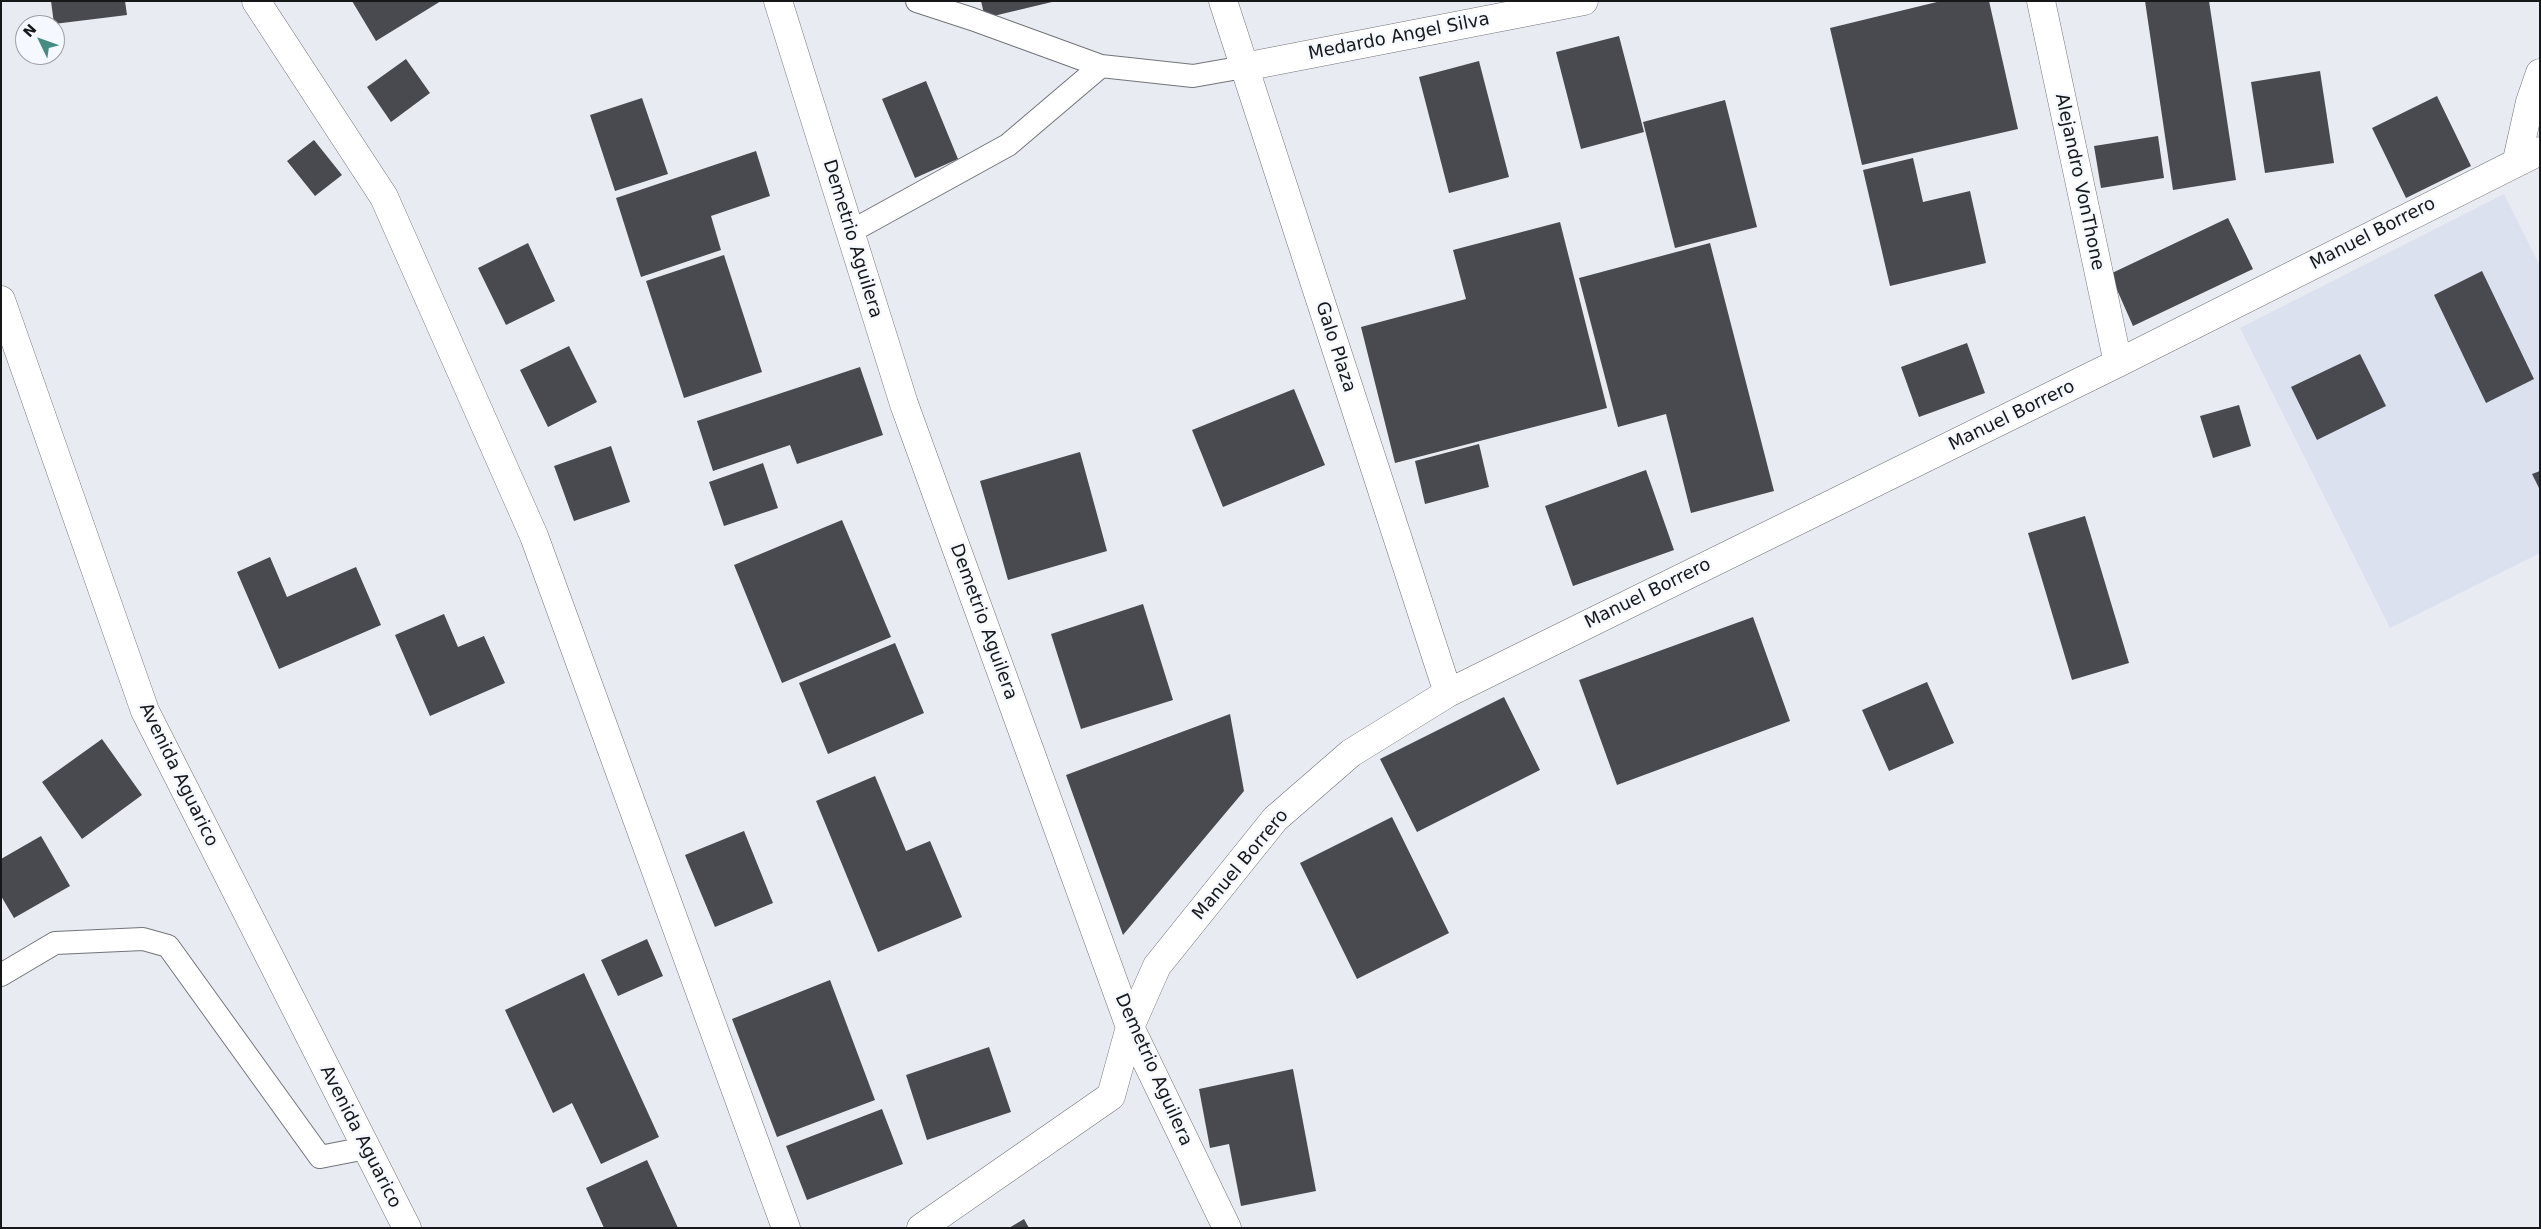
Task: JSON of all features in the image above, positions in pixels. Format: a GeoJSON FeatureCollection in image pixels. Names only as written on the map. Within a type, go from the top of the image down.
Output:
{"type":"FeatureCollection","features":[{"type":"Feature","properties":{"kind":"main road"},"geometry":{"type":"LineString","coordinates":[[256,1],[384,197],[534,536],[786,1228]]}},
{"type":"Feature","properties":{"kind":"main road","name":"Demetrio Aguilera"},"geometry":{"type":"LineString","coordinates":[[778,1],[904,404],[1130,1028],[1227,1228]]}},
{"type":"Feature","properties":{"kind":"main road","name":"Galo Plaza"},"geometry":{"type":"LineString","coordinates":[[1223,1],[1448,693]]}},
{"type":"Feature","properties":{"kind":"main road","name":"Medardo Angel Silva"},"geometry":{"type":"LineString","coordinates":[[1244,67],[1584,1]]}},
{"type":"Feature","properties":{"kind":"main road","name":"Alejandro VonThone"},"geometry":{"type":"LineString","coordinates":[[2041,1],[2118,363]]}},
{"type":"Feature","properties":{"kind":"main road"},"geometry":{"type":"LineString","coordinates":[[2529,156],[2530,102],[2540,73]]}},
{"type":"Feature","properties":{"kind":"main road","name":"Manuel Borrero"},"geometry":{"type":"LineString","coordinates":[[921,1228],[1111,1096],[1130,1028],[1157,966],[1275,819],[1351,753],[1448,693],[2118,363],[2529,156]]}},
{"type":"Feature","properties":{"kind":"main road","name":"Avenida Aguarico"},"geometry":{"type":"LineString","coordinates":[[1,300],[145,710],[407,1228]]}},
{"type":"Feature","properties":{"kind":"lane"},"geometry":{"type":"LineString","coordinates":[[917,1],[1101,66],[1193,76],[1244,67]]}},
{"type":"Feature","properties":{"kind":"lane"},"geometry":{"type":"LineString","coordinates":[[850,232],[1008,144],[1101,66]]}},
{"type":"Feature","properties":{"kind":"lane"},"geometry":{"type":"LineString","coordinates":[[1,975],[54,943],[143,939],[168,946],[320,1157],[366,1148]]}},
{"type":"Feature","properties":{"kind":"shaded area"},"geometry":{"type":"Polygon","coordinates":[[[2504,194],[2540,266],[2540,553],[2390,628],[2240,328],[2504,194]]]}},
{"type":"Feature","properties":{"kind":"building"},"geometry":{"type":"Polygon","coordinates":[[[51,1],[125,1],[127,15],[65,23],[65,15],[53,15],[51,1]]]}},
{"type":"Feature","properties":{"kind":"building"},"geometry":{"type":"Polygon","coordinates":[[[352,1],[441,1],[376,41],[352,1]]]}},
{"type":"Feature","properties":{"kind":"building"},"geometry":{"type":"Polygon","coordinates":[[[981,1],[1052,1],[1052,2],[985,18],[981,1]]]}},
{"type":"Feature","properties":{"kind":"building"},"geometry":{"type":"Polygon","coordinates":[[[1941,1],[1989,1],[2018,129],[1862,165],[1830,28],[1941,1]]]}},
{"type":"Feature","properties":{"kind":"building"},"geometry":{"type":"Polygon","coordinates":[[[2145,1],[2209,1],[2236,180],[2173,190],[2145,1]]]}},
{"type":"Feature","properties":{"kind":"building"},"geometry":{"type":"Polygon","coordinates":[[[1619,36],[1644,132],[1581,149],[1556,52],[1619,36]]]}},
{"type":"Feature","properties":{"kind":"building"},"geometry":{"type":"Polygon","coordinates":[[[406,59],[430,93],[391,122],[367,87],[406,59]]]}},
{"type":"Feature","properties":{"kind":"building"},"geometry":{"type":"Polygon","coordinates":[[[1479,61],[1509,177],[1449,193],[1419,77],[1479,61]]]}},
{"type":"Feature","properties":{"kind":"building"},"geometry":{"type":"Polygon","coordinates":[[[2320,71],[2334,163],[2265,173],[2251,82],[2320,71]]]}},
{"type":"Feature","properties":{"kind":"building"},"geometry":{"type":"Polygon","coordinates":[[[926,81],[958,159],[915,178],[882,99],[926,81]]]}},
{"type":"Feature","properties":{"kind":"building"},"geometry":{"type":"Polygon","coordinates":[[[2437,96],[2471,166],[2406,198],[2372,128],[2437,96]]]}},
{"type":"Feature","properties":{"kind":"building"},"geometry":{"type":"Polygon","coordinates":[[[642,98],[668,174],[615,191],[590,115],[642,98]]]}},
{"type":"Feature","properties":{"kind":"building"},"geometry":{"type":"Polygon","coordinates":[[[1725,100],[1757,227],[1675,248],[1643,122],[1725,100]]]}},
{"type":"Feature","properties":{"kind":"building"},"geometry":{"type":"Polygon","coordinates":[[[2158,136],[2164,178],[2101,188],[2094,146],[2158,136]]]}},
{"type":"Feature","properties":{"kind":"building"},"geometry":{"type":"Polygon","coordinates":[[[314,140],[342,175],[315,196],[287,161],[314,140]]]}},
{"type":"Feature","properties":{"kind":"building"},"geometry":{"type":"Polygon","coordinates":[[[756,151],[770,196],[711,216],[721,250],[641,277],[616,198],[756,151]]]}},
{"type":"Feature","properties":{"kind":"building"},"geometry":{"type":"Polygon","coordinates":[[[1913,158],[1923,202],[1970,191],[1986,263],[1890,286],[1863,170],[1913,158]]]}},
{"type":"Feature","properties":{"kind":"building"},"geometry":{"type":"Polygon","coordinates":[[[2228,218],[2253,269],[2133,326],[2110,274],[2228,218]]]}},
{"type":"Feature","properties":{"kind":"building"},"geometry":{"type":"Polygon","coordinates":[[[1560,222],[1607,408],[1395,463],[1361,327],[1466,299],[1453,250],[1560,222]]]}},
{"type":"Feature","properties":{"kind":"building"},"geometry":{"type":"Polygon","coordinates":[[[528,243],[555,301],[506,325],[478,268],[528,243]]]}},
{"type":"Feature","properties":{"kind":"building"},"geometry":{"type":"Polygon","coordinates":[[[1710,243],[1774,491],[1691,513],[1666,414],[1618,427],[1579,278],[1710,243]]]}},
{"type":"Feature","properties":{"kind":"building"},"geometry":{"type":"Polygon","coordinates":[[[724,255],[762,372],[684,398],[646,281],[724,255]]]}},
{"type":"Feature","properties":{"kind":"building"},"geometry":{"type":"Polygon","coordinates":[[[2482,271],[2534,379],[2486,403],[2434,295],[2482,271]]]}},
{"type":"Feature","properties":{"kind":"building"},"geometry":{"type":"Polygon","coordinates":[[[1967,343],[1985,393],[1919,417],[1901,367],[1967,343]]]}},
{"type":"Feature","properties":{"kind":"building"},"geometry":{"type":"Polygon","coordinates":[[[569,346],[597,402],[548,427],[520,370],[569,346]]]}},
{"type":"Feature","properties":{"kind":"building"},"geometry":{"type":"Polygon","coordinates":[[[2360,354],[2386,406],[2317,440],[2291,387],[2360,354]]]}},
{"type":"Feature","properties":{"kind":"building"},"geometry":{"type":"Polygon","coordinates":[[[860,367],[883,435],[797,464],[790,445],[713,471],[697,421],[860,367]]]}},
{"type":"Feature","properties":{"kind":"building"},"geometry":{"type":"Polygon","coordinates":[[[1294,389],[1325,465],[1223,507],[1192,430],[1294,389]]]}},
{"type":"Feature","properties":{"kind":"building"},"geometry":{"type":"Polygon","coordinates":[[[2239,405],[2251,446],[2213,458],[2200,416],[2239,405]]]}},
{"type":"Feature","properties":{"kind":"building"},"geometry":{"type":"Polygon","coordinates":[[[1479,444],[1489,487],[1425,504],[1415,461],[1479,444]]]}},
{"type":"Feature","properties":{"kind":"building"},"geometry":{"type":"Polygon","coordinates":[[[611,446],[630,502],[574,521],[554,466],[611,446]]]}},
{"type":"Feature","properties":{"kind":"building"},"geometry":{"type":"Polygon","coordinates":[[[1080,452],[1107,551],[1008,580],[980,481],[1080,452]]]}},
{"type":"Feature","properties":{"kind":"building"},"geometry":{"type":"Polygon","coordinates":[[[763,463],[778,508],[724,526],[709,482],[763,463]]]}},
{"type":"Feature","properties":{"kind":"building"},"geometry":{"type":"Polygon","coordinates":[[[1646,470],[1674,550],[1573,586],[1545,506],[1646,470]]]}},
{"type":"Feature","properties":{"kind":"building"},"geometry":{"type":"Polygon","coordinates":[[[2540,471],[2540,490],[2532,474],[2540,471]]]}},
{"type":"Feature","properties":{"kind":"building"},"geometry":{"type":"Polygon","coordinates":[[[2085,516],[2129,663],[2072,680],[2028,533],[2085,516]]]}},
{"type":"Feature","properties":{"kind":"building"},"geometry":{"type":"Polygon","coordinates":[[[842,520],[891,637],[782,683],[734,565],[842,520]]]}},
{"type":"Feature","properties":{"kind":"building"},"geometry":{"type":"Polygon","coordinates":[[[270,557],[287,597],[356,567],[381,625],[279,669],[237,572],[270,557]]]}},
{"type":"Feature","properties":{"kind":"building"},"geometry":{"type":"Polygon","coordinates":[[[1143,604],[1173,700],[1081,729],[1051,634],[1143,604]]]}},
{"type":"Feature","properties":{"kind":"building"},"geometry":{"type":"Polygon","coordinates":[[[444,614],[458,647],[484,636],[505,683],[430,716],[395,635],[444,614]]]}},
{"type":"Feature","properties":{"kind":"building"},"geometry":{"type":"Polygon","coordinates":[[[1753,617],[1790,721],[1617,785],[1579,680],[1753,617]]]}},
{"type":"Feature","properties":{"kind":"building"},"geometry":{"type":"Polygon","coordinates":[[[895,643],[924,713],[828,754],[799,683],[895,643]]]}},
{"type":"Feature","properties":{"kind":"building"},"geometry":{"type":"Polygon","coordinates":[[[1927,682],[1954,743],[1889,771],[1862,710],[1927,682]]]}},
{"type":"Feature","properties":{"kind":"building"},"geometry":{"type":"Polygon","coordinates":[[[1504,697],[1540,770],[1417,832],[1380,759],[1504,697]]]}},
{"type":"Feature","properties":{"kind":"building"},"geometry":{"type":"Polygon","coordinates":[[[1230,714],[1244,791],[1123,935],[1066,775],[1230,714]]]}},
{"type":"Feature","properties":{"kind":"building"},"geometry":{"type":"Polygon","coordinates":[[[102,739],[142,795],[82,839],[42,782],[102,739]]]}},
{"type":"Feature","properties":{"kind":"building"},"geometry":{"type":"Polygon","coordinates":[[[875,776],[906,851],[930,841],[962,917],[878,952],[816,801],[875,776]]]}},
{"type":"Feature","properties":{"kind":"building"},"geometry":{"type":"Polygon","coordinates":[[[1392,817],[1449,933],[1357,979],[1300,863],[1392,817]]]}},
{"type":"Feature","properties":{"kind":"building"},"geometry":{"type":"Polygon","coordinates":[[[744,831],[773,903],[715,927],[685,855],[744,831]]]}},
{"type":"Feature","properties":{"kind":"building"},"geometry":{"type":"Polygon","coordinates":[[[41,836],[70,886],[14,918],[1,896],[1,859],[41,836]]]}},
{"type":"Feature","properties":{"kind":"building"},"geometry":{"type":"Polygon","coordinates":[[[647,939],[663,976],[618,996],[601,960],[647,939]]]}},
{"type":"Feature","properties":{"kind":"building"},"geometry":{"type":"Polygon","coordinates":[[[584,973],[659,1137],[601,1164],[572,1103],[553,1113],[505,1010],[584,973]]]}},
{"type":"Feature","properties":{"kind":"building"},"geometry":{"type":"Polygon","coordinates":[[[830,980],[875,1100],[777,1137],[732,1019],[830,980]]]}},
{"type":"Feature","properties":{"kind":"building"},"geometry":{"type":"Polygon","coordinates":[[[989,1047],[1011,1112],[927,1140],[906,1075],[989,1047]]]}},
{"type":"Feature","properties":{"kind":"building"},"geometry":{"type":"Polygon","coordinates":[[[1293,1069],[1316,1191],[1241,1206],[1229,1144],[1210,1148],[1199,1089],[1293,1069]]]}},
{"type":"Feature","properties":{"kind":"building"},"geometry":{"type":"Polygon","coordinates":[[[882,1109],[903,1164],[807,1200],[786,1146],[882,1109]]]}},
{"type":"Feature","properties":{"kind":"building"},"geometry":{"type":"Polygon","coordinates":[[[647,1160],[678,1228],[604,1228],[586,1188],[647,1160]]]}},
{"type":"Feature","properties":{"kind":"building"},"geometry":{"type":"Polygon","coordinates":[[[1024,1219],[1029,1228],[1009,1228],[1024,1219]]]}}]}
